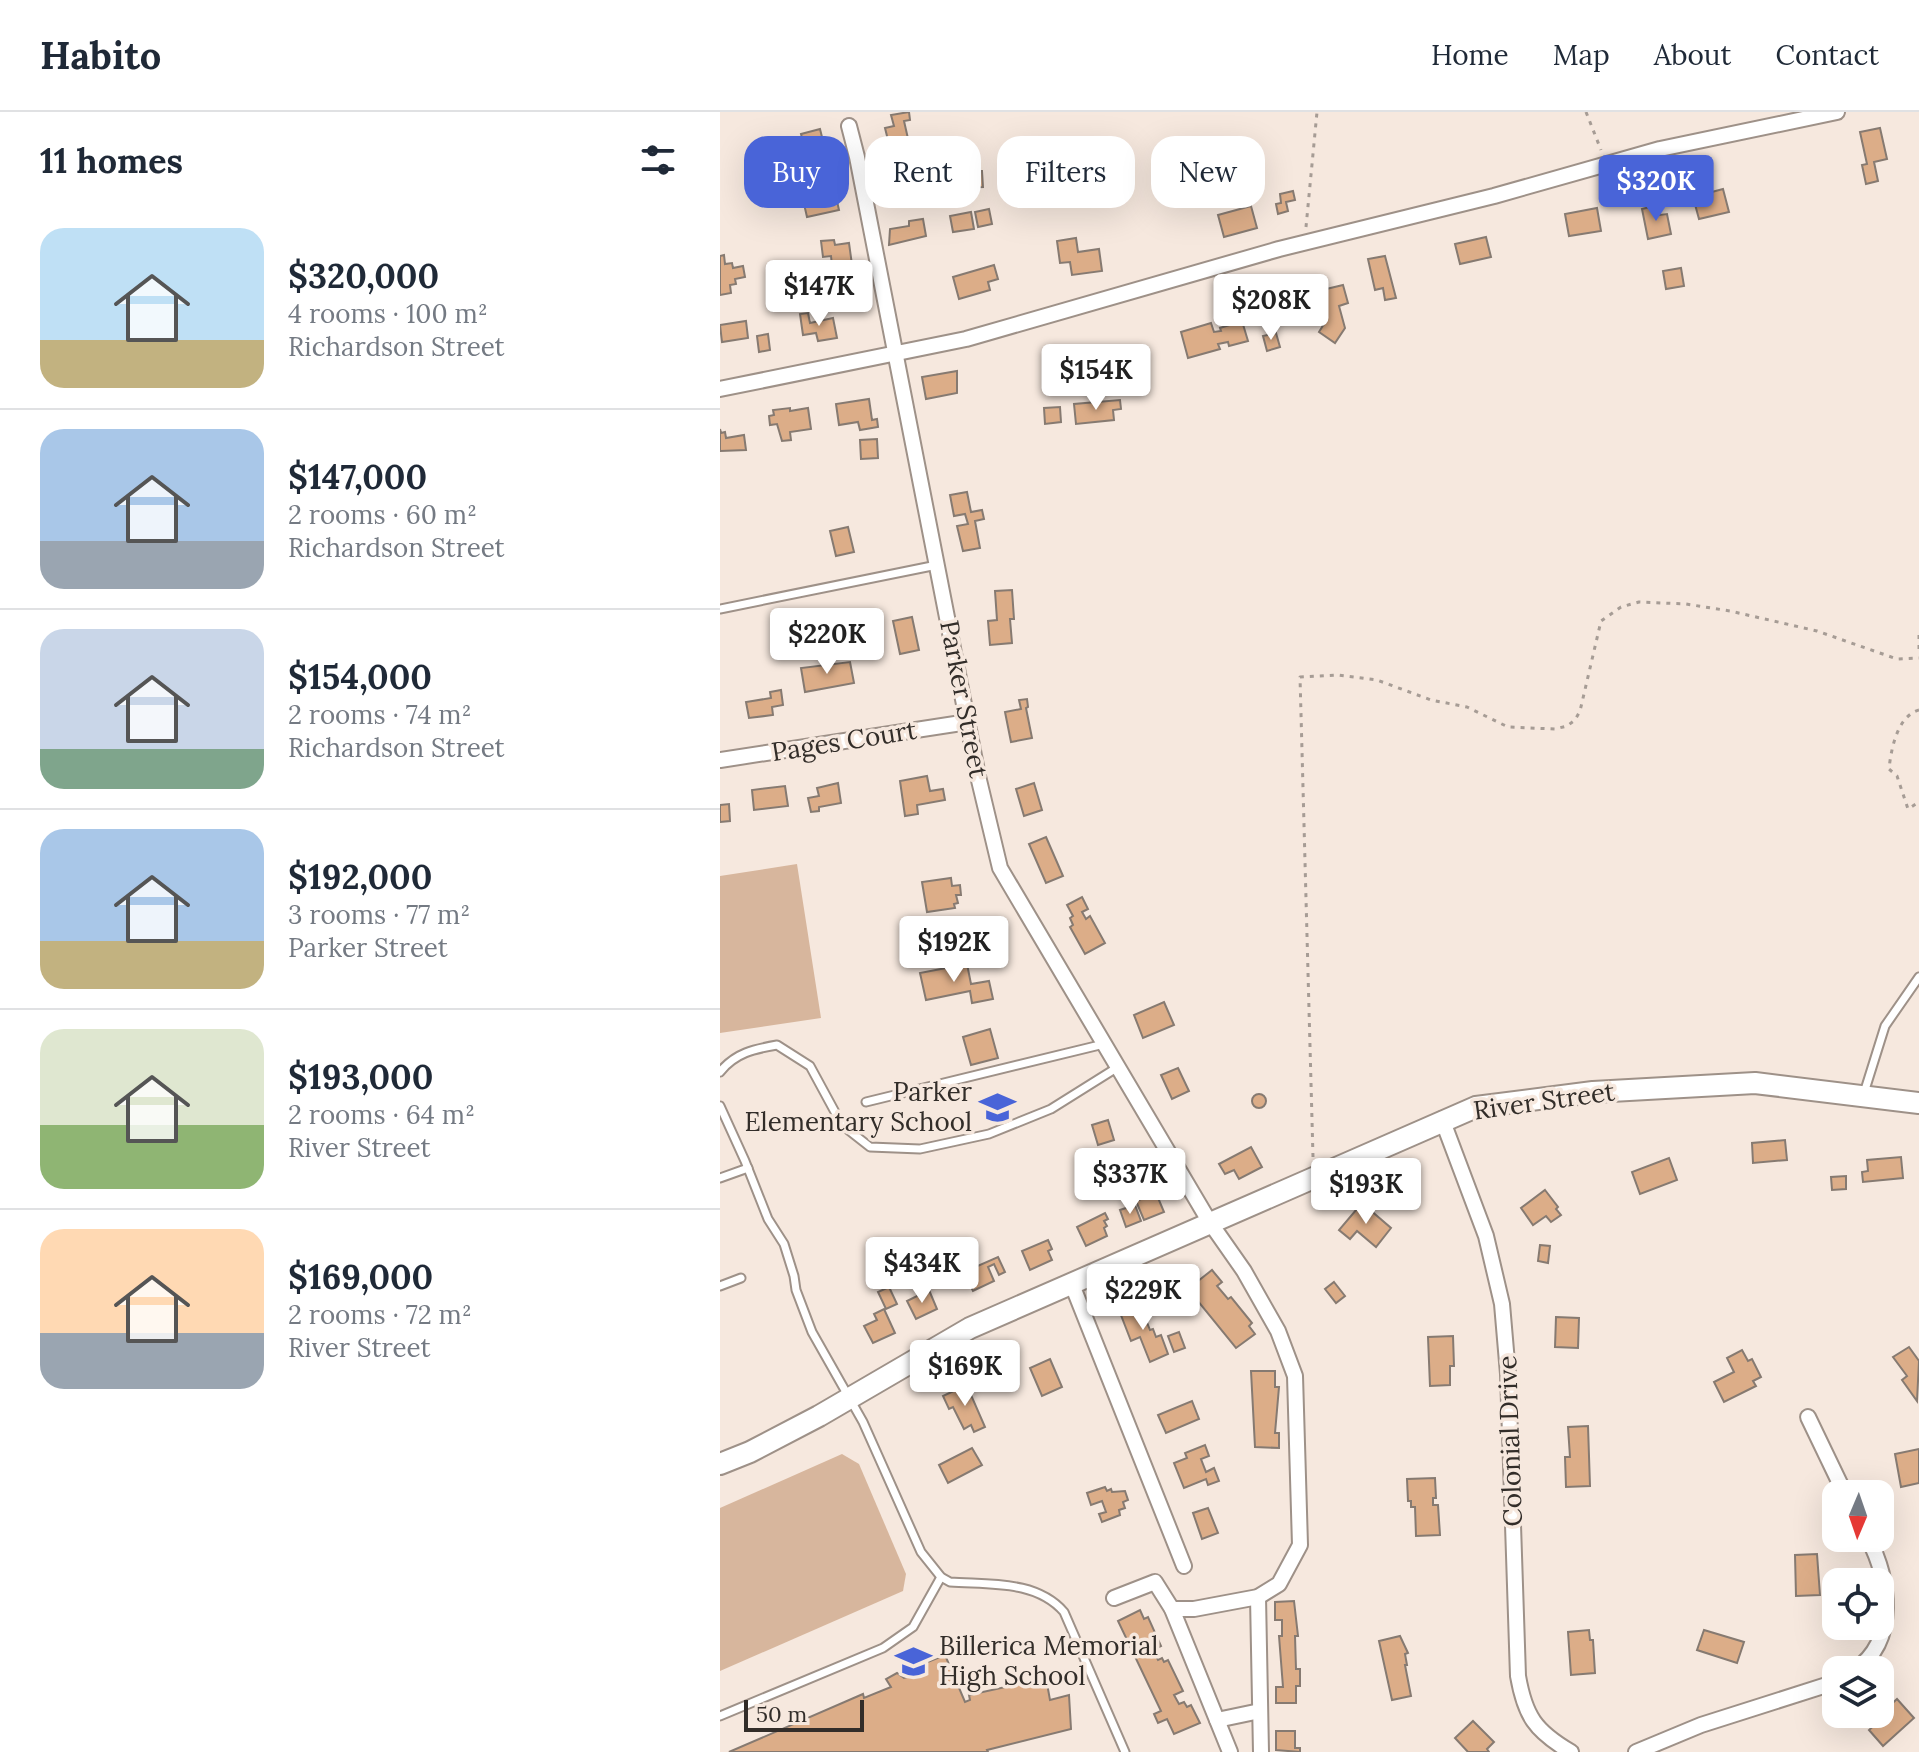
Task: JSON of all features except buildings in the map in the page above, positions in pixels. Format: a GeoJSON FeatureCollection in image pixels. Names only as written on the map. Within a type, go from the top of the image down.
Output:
{"type":"FeatureCollection","features":[{"type":"Feature","properties":{"kind":"main road","name":"River Street"},"geometry":{"type":"LineString","coordinates":[[720,1464],[750,1452],[970,1328],[1442,1119],[1476,1107],[1593,1092],[1755,1083],[1919,1103]]}},
{"type":"Feature","properties":{"kind":"street"},"geometry":{"type":"LineString","coordinates":[[720,389],[966,339],[1305,243],[1494,196],[1660,149],[1837,112]]}},
{"type":"Feature","properties":{"kind":"street","name":"Parker Street"},"geometry":{"type":"LineString","coordinates":[[849,126],[1000,868],[1209,1221],[1244,1271],[1278,1331],[1295,1376],[1300,1545],[1279,1584],[1258,1597]]}},
{"type":"Feature","properties":{"kind":"street","name":"Pages Court"},"geometry":{"type":"LineString","coordinates":[[720,760],[968,722]]}},
{"type":"Feature","properties":{"kind":"street","name":"Colonial Drive"},"geometry":{"type":"LineString","coordinates":[[1442,1119],[1486,1236],[1502,1304],[1508,1374],[1518,1676],[1522,1697],[1525,1709],[1536,1724],[1552,1741],[1571,1752]]}},
{"type":"Feature","properties":{"kind":"street"},"geometry":{"type":"LineString","coordinates":[[1071,1282],[1184,1566]]}},
{"type":"Feature","properties":{"kind":"street"},"geometry":{"type":"LineString","coordinates":[[1808,1417],[1838,1480]]}},
{"type":"Feature","properties":{"kind":"street"},"geometry":{"type":"LineString","coordinates":[[1867,1656],[1885,1623],[1885,1580],[1875,1552]]}},
{"type":"Feature","properties":{"kind":"street"},"geometry":{"type":"LineString","coordinates":[[1114,1598],[1155,1582],[1172,1609],[1230,1752]]}},
{"type":"Feature","properties":{"kind":"street"},"geometry":{"type":"LineString","coordinates":[[1172,1609],[1194,1609],[1258,1597],[1261,1752]]}},
{"type":"Feature","properties":{"kind":"street"},"geometry":{"type":"LineString","coordinates":[[1636,1752],[1701,1725],[1822,1686]]}},
{"type":"Feature","properties":{"kind":"street"},"geometry":{"type":"LineString","coordinates":[[1217,1720],[1260,1711]]}},
{"type":"Feature","properties":{"kind":"lane"},"geometry":{"type":"LineString","coordinates":[[720,609],[937,565]]}},
{"type":"Feature","properties":{"kind":"lane"},"geometry":{"type":"LineString","coordinates":[[1862,1096],[1885,1026],[1919,977]]}},
{"type":"Feature","properties":{"kind":"lane"},"geometry":{"type":"LineString","coordinates":[[866,1102],[1104,1044]]}},
{"type":"Feature","properties":{"kind":"lane"},"geometry":{"type":"LineString","coordinates":[[720,1072],[728,1062],[750,1049],[777,1045],[810,1066],[842,1125],[870,1147],[920,1149],[989,1134],[1039,1114],[1118,1067]]}},
{"type":"Feature","properties":{"kind":"lane"},"geometry":{"type":"LineString","coordinates":[[720,1106],[768,1219],[784,1244],[796,1290],[812,1332],[863,1422],[921,1552],[941,1577],[950,1582],[1023,1588],[1053,1599],[1064,1612],[1125,1752]]}},
{"type":"Feature","properties":{"kind":"lane"},"geometry":{"type":"LineString","coordinates":[[720,1178],[748,1168]]}},
{"type":"Feature","properties":{"kind":"lane"},"geometry":{"type":"LineString","coordinates":[[720,1286],[741,1278]]}},
{"type":"Feature","properties":{"kind":"lane"},"geometry":{"type":"LineString","coordinates":[[720,1716],[883,1648],[913,1627],[941,1577]]}},
{"type":"Feature","properties":{"kind":"path"},"geometry":{"type":"LineString","coordinates":[[1305,243],[1317,112]]}},
{"type":"Feature","properties":{"kind":"path"},"geometry":{"type":"LineString","coordinates":[[1586,112],[1607,164]]}},
{"type":"Feature","properties":{"kind":"path"},"geometry":{"type":"LineString","coordinates":[[1314,1176],[1300,677],[1338,675],[1377,680],[1431,700],[1467,707],[1508,727],[1555,729],[1567,726],[1580,711],[1601,621],[1621,607],[1658,601],[1730,611],[1817,631],[1897,659],[1919,657],[1919,635]]}},
{"type":"Feature","properties":{"kind":"path"},"geometry":{"type":"LineString","coordinates":[[1919,710],[1912,712],[1903,723],[1891,751],[1889,769],[1897,776],[1908,809],[1919,802]]}},
{"type":"Feature","properties":{"kind":"shaded area"},"geometry":{"type":"Polygon","coordinates":[[[797,864],[821,1018],[720,1033],[720,876],[797,864]]]}},
{"type":"Feature","properties":{"kind":"shaded area"},"geometry":{"type":"Polygon","coordinates":[[[842,1454],[859,1464],[906,1574],[903,1591],[720,1671],[720,1508],[842,1454]]]}},
{"type":"Feature","properties":{"kind":"place","name":"Parker Elementary School"},"geometry":{"type":"Point","coordinates":[998,1107]}},
{"type":"Feature","properties":{"kind":"place","name":"Billerica Memorial High School"},"geometry":{"type":"Point","coordinates":[913,1661]}}]}
